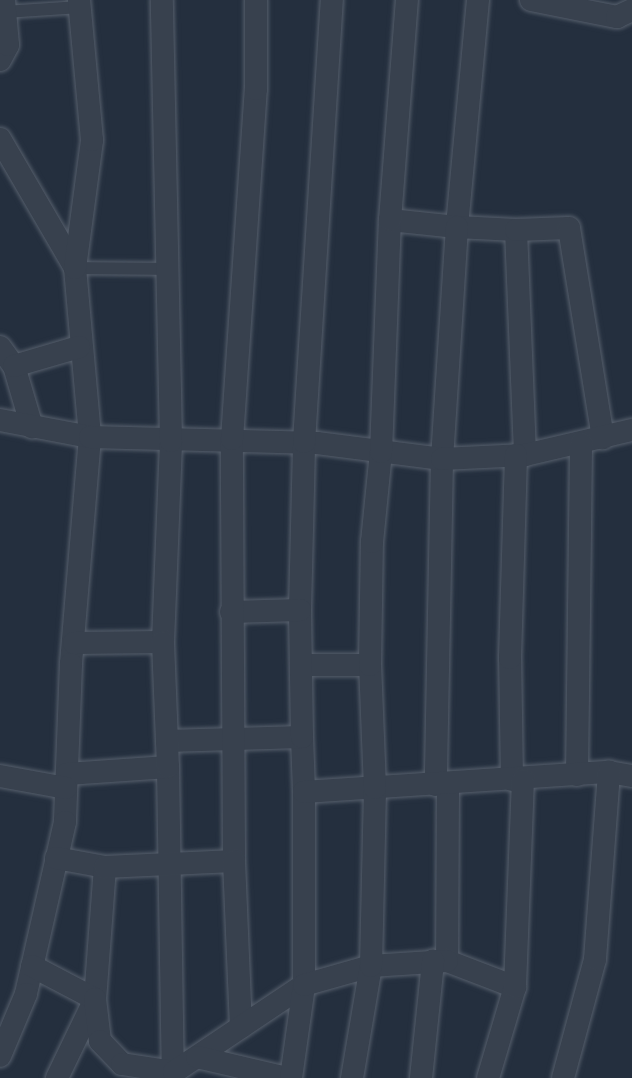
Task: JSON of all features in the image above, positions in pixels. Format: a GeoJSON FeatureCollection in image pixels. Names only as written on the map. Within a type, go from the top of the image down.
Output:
{"type":"FeatureCollection","features":[{"type":"Feature","properties":{"kind":"street"},"geometry":{"type":"LineString","coordinates":[[162,0],[170,269],[171,441],[163,642],[168,767],[173,1075]]}},
{"type":"Feature","properties":{"kind":"street"},"geometry":{"type":"LineString","coordinates":[[241,1027],[234,861],[232,739],[232,439],[256,89],[256,0]]}},
{"type":"Feature","properties":{"kind":"street"},"geometry":{"type":"LineString","coordinates":[[197,1057],[233,1073],[289,1078],[304,985],[304,792],[300,610],[304,442],[332,0]]}},
{"type":"Feature","properties":{"kind":"street"},"geometry":{"type":"LineString","coordinates":[[351,1078],[371,966],[375,788],[370,665],[372,542],[381,452],[390,220],[407,0]]}},
{"type":"Feature","properties":{"kind":"street"},"geometry":{"type":"LineString","coordinates":[[420,1078],[440,961],[442,459],[457,227],[478,0]]}},
{"type":"Feature","properties":{"kind":"street"},"geometry":{"type":"LineString","coordinates":[[531,0],[556,2],[617,17],[632,10]]}},
{"type":"Feature","properties":{"kind":"street"},"geometry":{"type":"LineString","coordinates":[[2,1047],[26,994],[65,822],[74,643],[90,436],[79,347],[75,268],[92,140],[80,3]]}},
{"type":"Feature","properties":{"kind":"street"},"geometry":{"type":"LineString","coordinates":[[0,60],[8,45],[5,6]]}},
{"type":"Feature","properties":{"kind":"street"},"geometry":{"type":"LineString","coordinates":[[0,139],[75,268]]}},
{"type":"Feature","properties":{"kind":"street"},"geometry":{"type":"LineString","coordinates":[[390,220],[516,230],[569,228],[592,441],[577,775]]}},
{"type":"Feature","properties":{"kind":"street"},"geometry":{"type":"LineString","coordinates":[[488,1078],[515,987],[517,780],[510,658],[520,455],[516,230]]}},
{"type":"Feature","properties":{"kind":"street"},"geometry":{"type":"LineString","coordinates":[[0,347],[14,366],[32,427]]}},
{"type":"Feature","properties":{"kind":"street"},"geometry":{"type":"LineString","coordinates":[[14,366],[79,347]]}},
{"type":"Feature","properties":{"kind":"street"},"geometry":{"type":"LineString","coordinates":[[0,420],[90,436],[171,441],[232,439],[304,442],[442,459],[520,455],[592,441],[632,430]]}},
{"type":"Feature","properties":{"kind":"street"},"geometry":{"type":"LineString","coordinates":[[231,612],[300,610]]}},
{"type":"Feature","properties":{"kind":"street"},"geometry":{"type":"LineString","coordinates":[[74,643],[163,642]]}},
{"type":"Feature","properties":{"kind":"street"},"geometry":{"type":"LineString","coordinates":[[301,665],[370,665]]}},
{"type":"Feature","properties":{"kind":"street"},"geometry":{"type":"LineString","coordinates":[[167,741],[302,737]]}},
{"type":"Feature","properties":{"kind":"street"},"geometry":{"type":"LineString","coordinates":[[0,776],[66,781],[168,767]]}},
{"type":"Feature","properties":{"kind":"street"},"geometry":{"type":"LineString","coordinates":[[563,1078],[595,959],[609,772]]}},
{"type":"Feature","properties":{"kind":"street"},"geometry":{"type":"LineString","coordinates":[[304,792],[517,780],[609,772],[632,776]]}},
{"type":"Feature","properties":{"kind":"street"},"geometry":{"type":"LineString","coordinates":[[56,858],[105,867],[234,861]]}},
{"type":"Feature","properties":{"kind":"street"},"geometry":{"type":"LineString","coordinates":[[105,867],[95,999],[100,1041],[118,1071],[173,1075],[304,985],[371,966],[440,961],[515,987]]}},
{"type":"Feature","properties":{"kind":"street"},"geometry":{"type":"LineString","coordinates":[[32,966],[95,999]]}},
{"type":"Feature","properties":{"kind":"street"},"geometry":{"type":"LineString","coordinates":[[57,1078],[95,999]]}},
{"type":"Feature","properties":{"kind":"lane"},"geometry":{"type":"LineString","coordinates":[[5,6],[80,3]]}},
{"type":"Feature","properties":{"kind":"lane"},"geometry":{"type":"LineString","coordinates":[[75,268],[170,269]]}}]}
